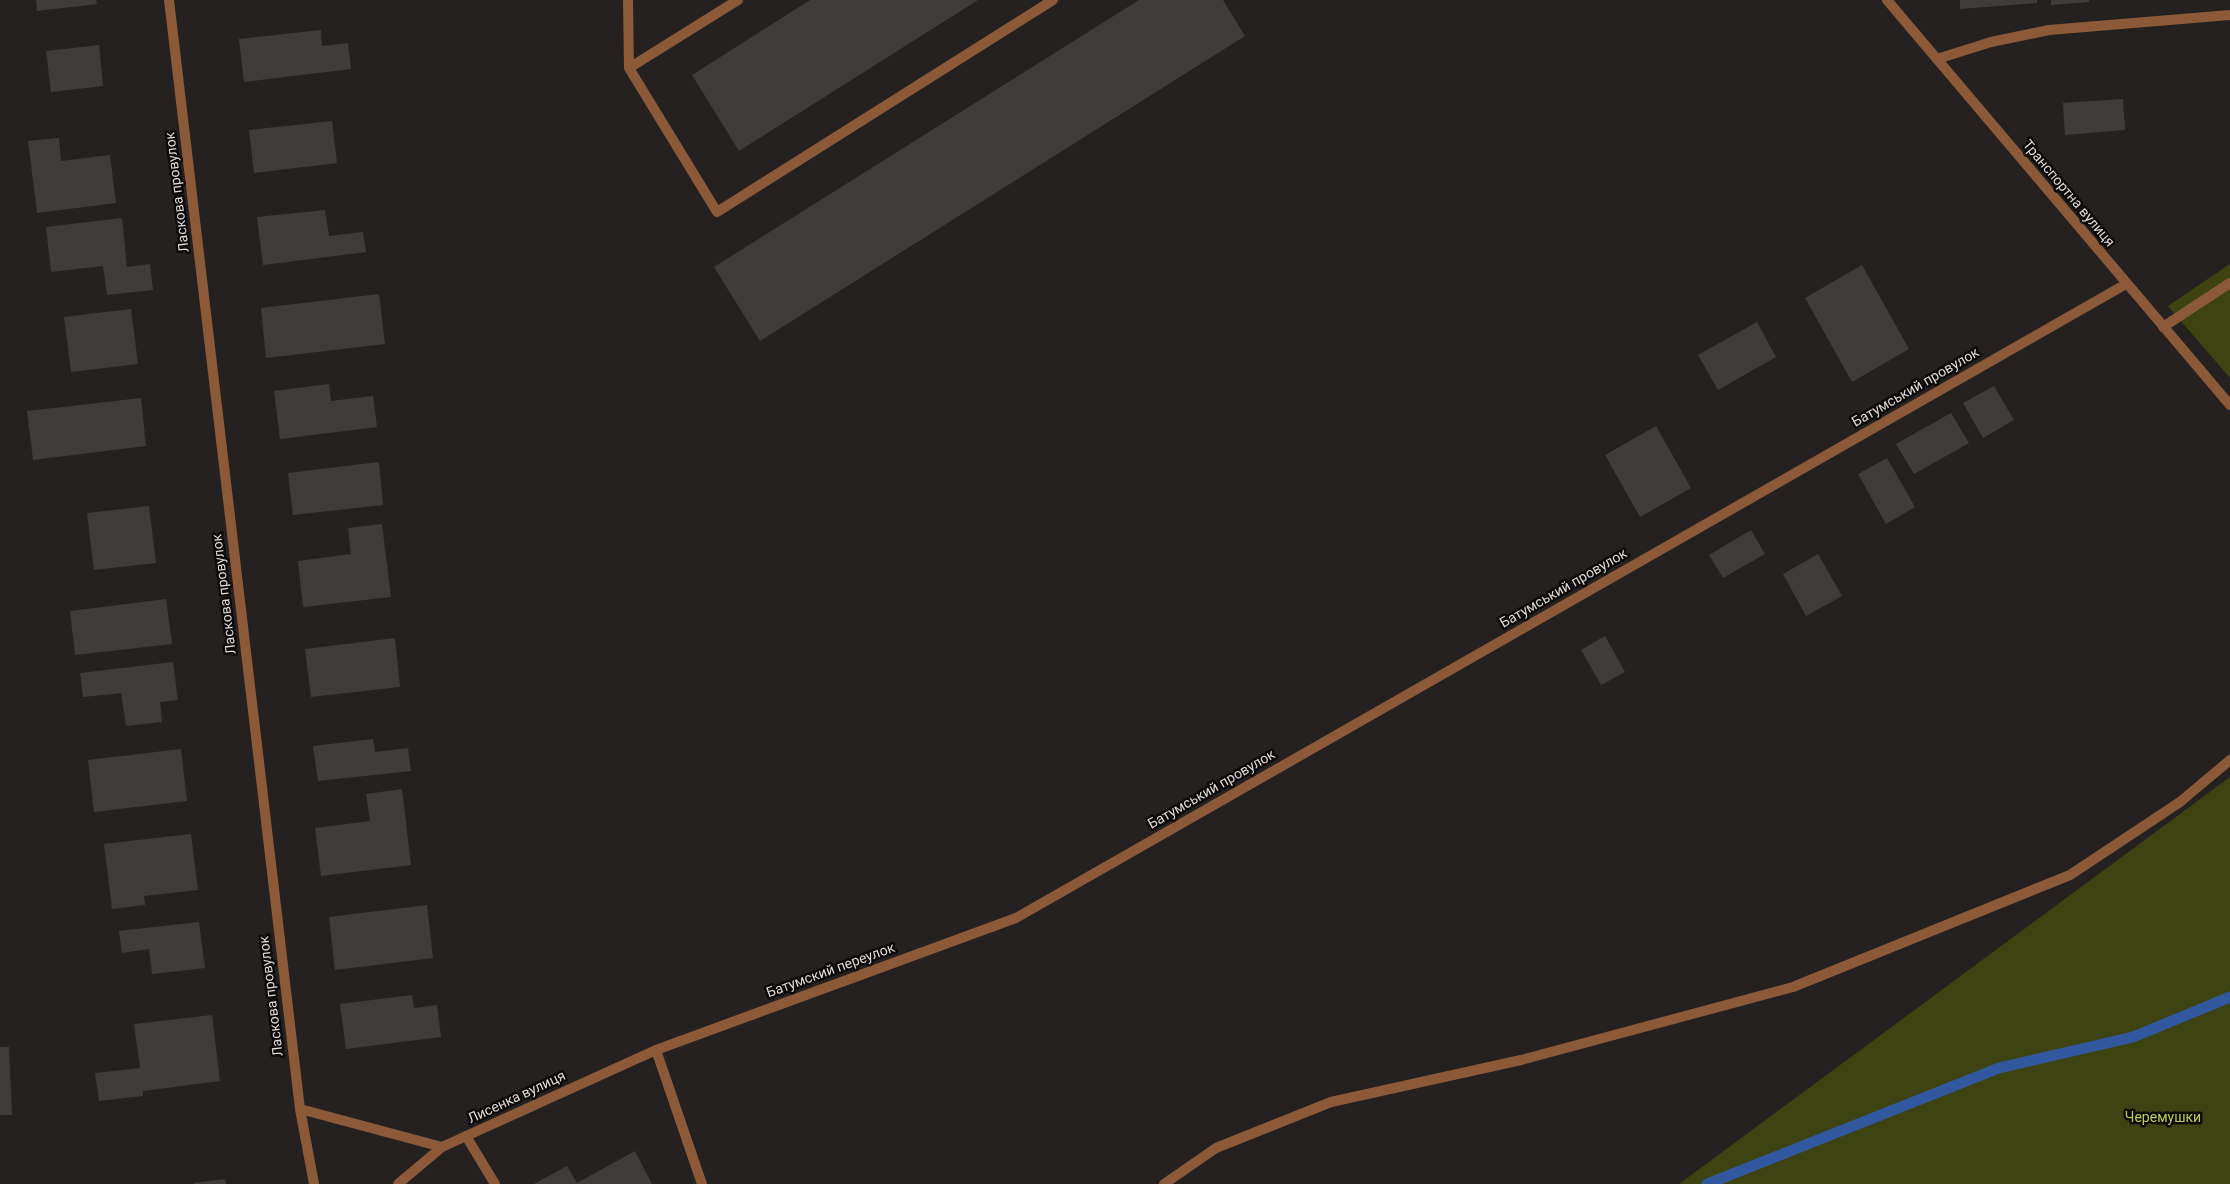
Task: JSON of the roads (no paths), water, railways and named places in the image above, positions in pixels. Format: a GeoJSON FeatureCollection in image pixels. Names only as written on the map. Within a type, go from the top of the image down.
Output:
{"type":"FeatureCollection","features":[{"type":"Feature","properties":{"kind":"street","name":"Ласкова провулок"},"geometry":{"type":"LineString","coordinates":[[169,0],[300,1109],[314,1184]]}},
{"type":"Feature","properties":{"kind":"street"},"geometry":{"type":"LineString","coordinates":[[628,0],[629,68],[717,212],[1053,0]]}},
{"type":"Feature","properties":{"kind":"street"},"geometry":{"type":"LineString","coordinates":[[629,68],[738,0]]}},
{"type":"Feature","properties":{"kind":"street","name":"Транспортна вулиця"},"geometry":{"type":"LineString","coordinates":[[1887,0],[2230,405]]}},
{"type":"Feature","properties":{"kind":"street"},"geometry":{"type":"LineString","coordinates":[[1937,59],[1991,42],[2049,30],[2230,15]]}},
{"type":"Feature","properties":{"kind":"street"},"geometry":{"type":"LineString","coordinates":[[2163,327],[2230,283]]}},
{"type":"Feature","properties":{"kind":"street","name":"Батумський провулок"},"geometry":{"type":"LineString","coordinates":[[1016,918],[2126,284]]}},
{"type":"Feature","properties":{"kind":"street"},"geometry":{"type":"LineString","coordinates":[[1164,1184],[1216,1148],[1331,1102],[1521,1060],[1793,987],[2070,874],[2180,802],[2230,760]]}},
{"type":"Feature","properties":{"kind":"street","name":"Батумский переулок"},"geometry":{"type":"LineString","coordinates":[[656,1050],[1016,918]]}},
{"type":"Feature","properties":{"kind":"street"},"geometry":{"type":"LineString","coordinates":[[656,1050],[702,1184]]}},
{"type":"Feature","properties":{"kind":"street","name":"Лисенка вулиця"},"geometry":{"type":"LineString","coordinates":[[398,1184],[442,1147],[656,1050]]}},
{"type":"Feature","properties":{"kind":"street"},"geometry":{"type":"LineString","coordinates":[[300,1109],[442,1147]]}},
{"type":"Feature","properties":{"kind":"street"},"geometry":{"type":"LineString","coordinates":[[466,1136],[494,1184]]}},
{"type":"Feature","properties":{"kind":"waterway"},"geometry":{"type":"LineString","coordinates":[[1707,1184],[1999,1068],[2133,1037],[2230,997]]}},
{"type":"Feature","properties":{"kind":"park label","name":"Черемушки"},"geometry":{"type":"Point","coordinates":[2163,1118]}}]}
